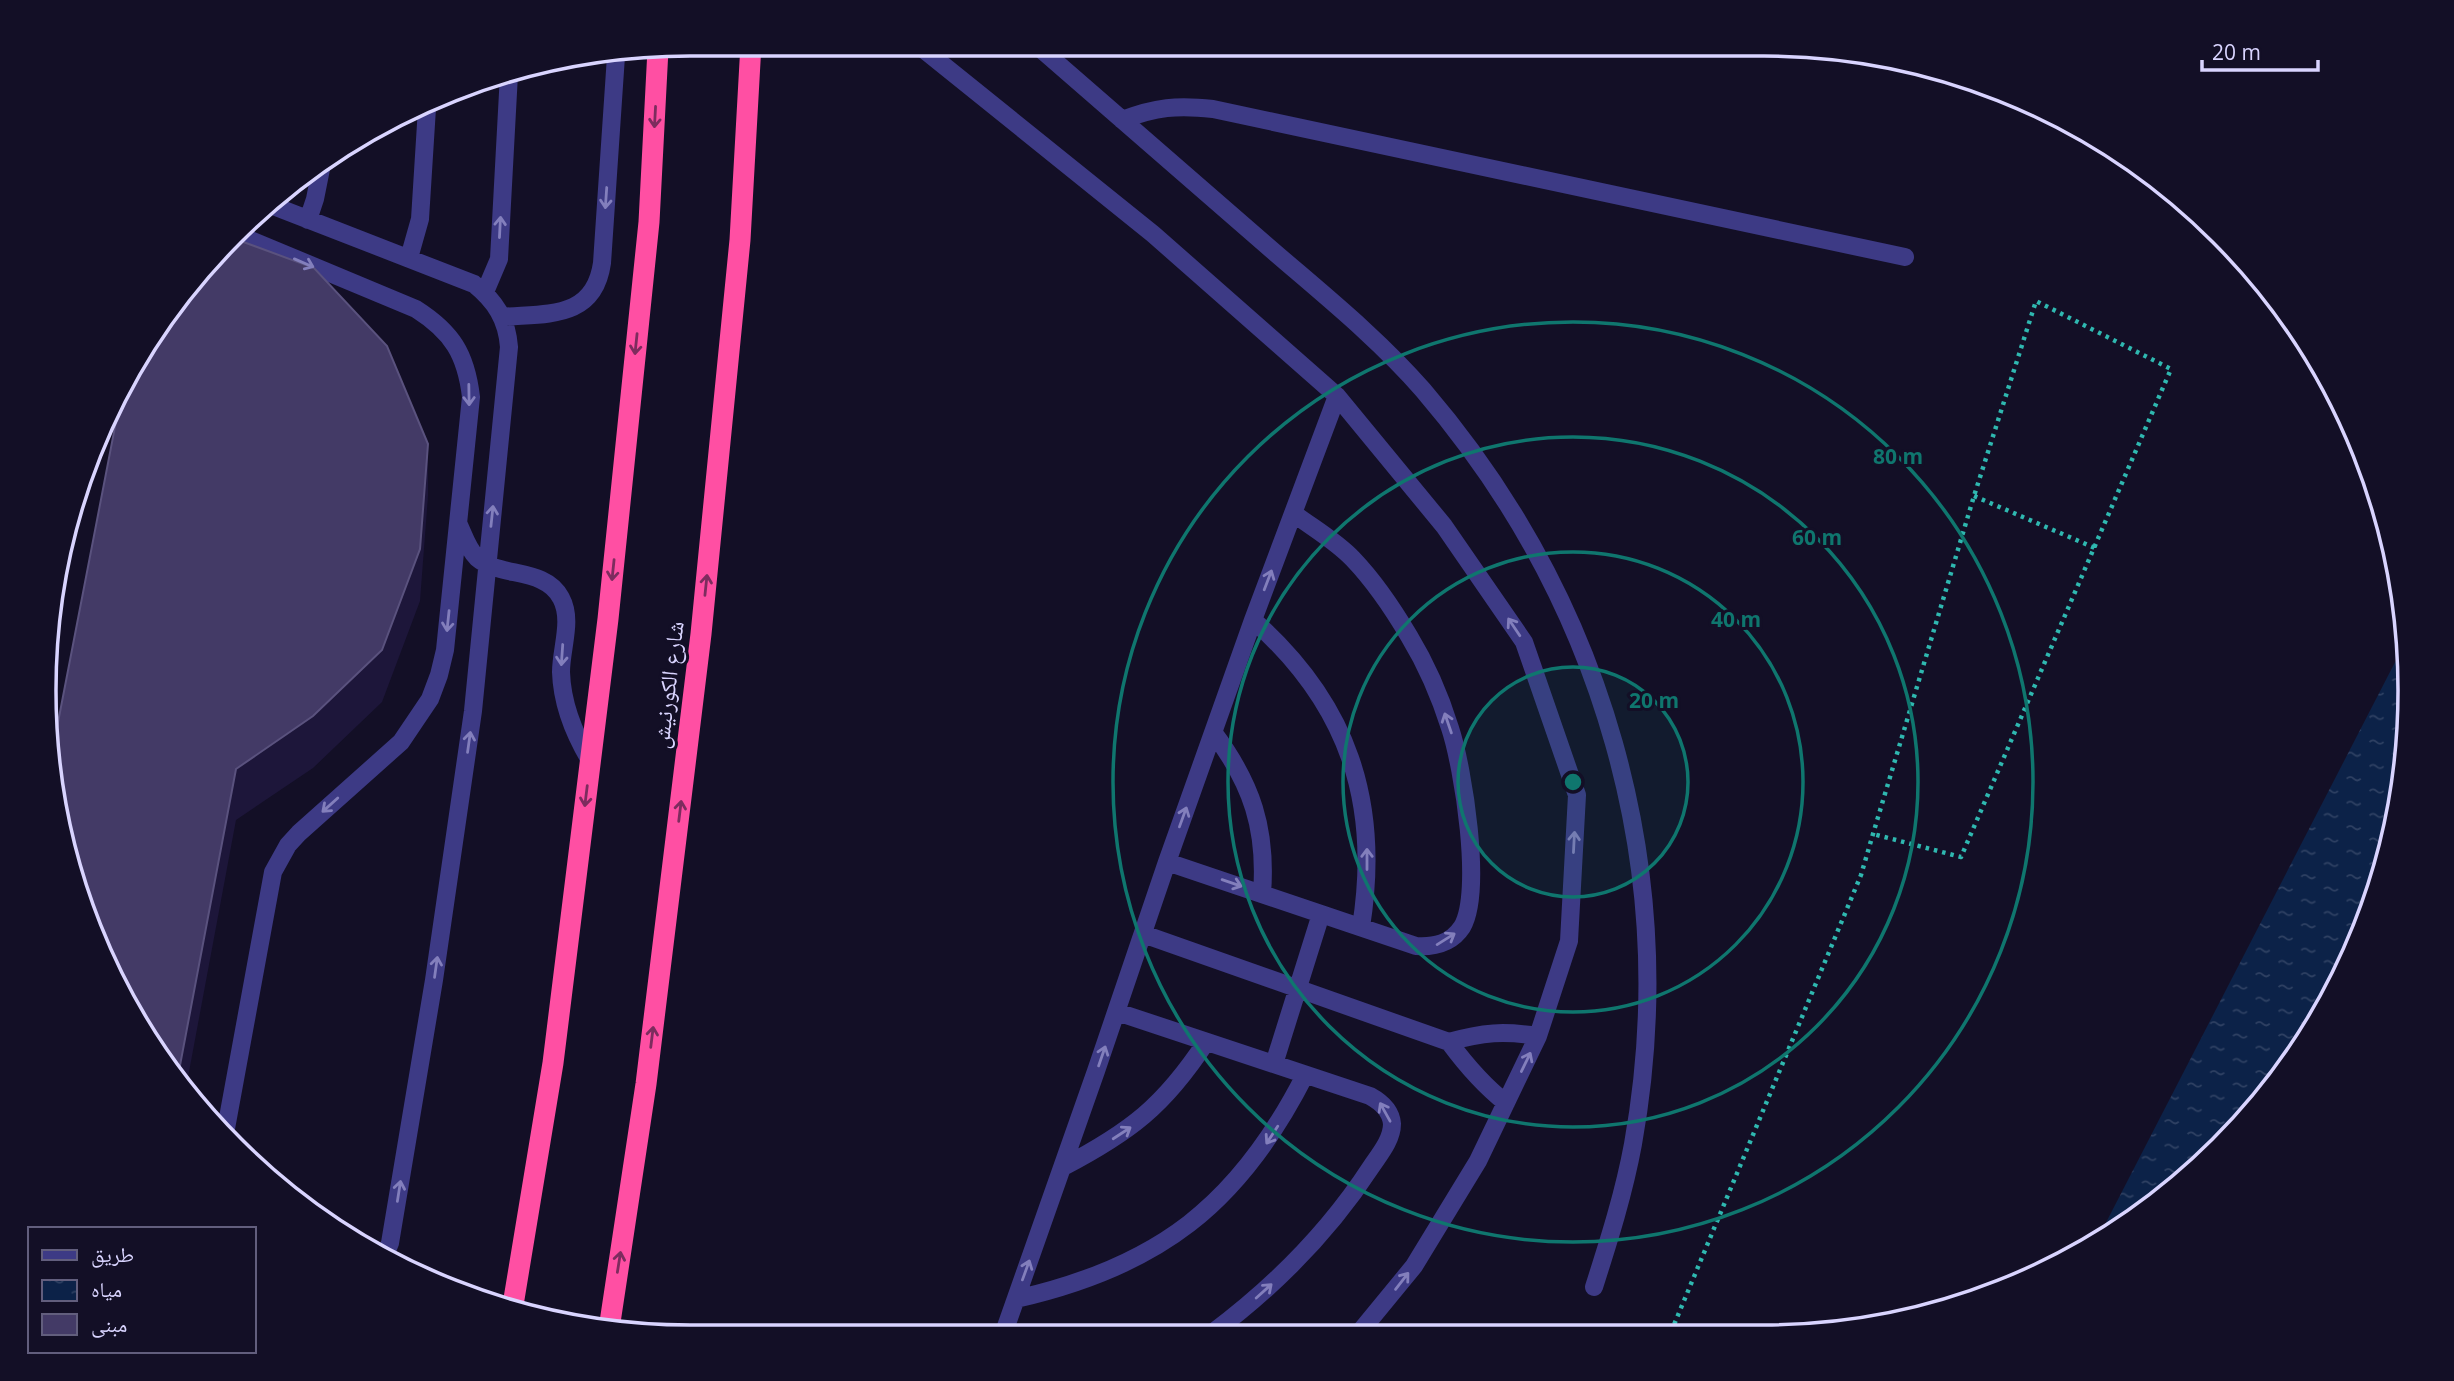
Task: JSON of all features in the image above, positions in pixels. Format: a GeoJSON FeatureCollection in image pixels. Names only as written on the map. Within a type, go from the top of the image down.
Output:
{"type":"FeatureCollection","features":[{"type":"Feature","properties":{"kind":"highway","name":"شارع الكورنيش"},"geometry":{"type":"LineString","coordinates":[[610,1320],[646,1084],[701,634],[740,240],[750,56]]}},
{"type":"Feature","properties":{"kind":"highway"},"geometry":{"type":"LineString","coordinates":[[514,1299],[553,1063],[591,762],[649,222],[658,57]]}},
{"type":"Feature","properties":{"kind":"lane"},"geometry":{"type":"LineString","coordinates":[[933,56],[1153,234],[1337,396],[1444,526],[1524,642],[1577,795],[1569,941],[1538,1036],[1478,1161],[1414,1266],[1366,1325]]}},
{"type":"Feature","properties":{"kind":"lane"},"geometry":{"type":"LineString","coordinates":[[1049,56],[1370,334],[1421,388],[1468,445],[1510,506],[1547,570],[1578,637],[1604,707],[1624,778],[1636,839],[1646,924],[1648,999],[1643,1072],[1633,1146],[1616,1217],[1594,1287]]}},
{"type":"Feature","properties":{"kind":"lane"},"geometry":{"type":"LineString","coordinates":[[502,317],[563,312],[582,302],[597,285],[602,264],[616,60]]}},
{"type":"Feature","properties":{"kind":"lane"},"geometry":{"type":"LineString","coordinates":[[485,292],[499,259],[508,83]]}},
{"type":"Feature","properties":{"kind":"lane"},"geometry":{"type":"LineString","coordinates":[[1122,120],[1151,109],[1182,105],[1213,109],[1905,257]]}},
{"type":"Feature","properties":{"kind":"lane"},"geometry":{"type":"LineString","coordinates":[[409,258],[420,219],[426,114]]}},
{"type":"Feature","properties":{"kind":"lane"},"geometry":{"type":"LineString","coordinates":[[308,219],[316,199],[320,176]]}},
{"type":"Feature","properties":{"kind":"lane"},"geometry":{"type":"LineString","coordinates":[[278,208],[461,278],[485,292],[502,317],[508,332],[509,347],[473,711],[434,980],[388,1248]]}},
{"type":"Feature","properties":{"kind":"lane"},"geometry":{"type":"LineString","coordinates":[[227,1123],[273,872],[288,845],[299,833],[401,742],[430,699],[439,675],[445,650],[471,397],[468,375],[461,355],[450,336],[435,321],[416,309],[246,238]]}},
{"type":"Feature","properties":{"kind":"lane"},"geometry":{"type":"LineString","coordinates":[[1007,1325],[1213,732],[1337,396]]}},
{"type":"Feature","properties":{"kind":"lane"},"geometry":{"type":"LineString","coordinates":[[1167,862],[1416,946],[1442,944],[1461,928],[1466,916],[1470,859],[1468,815],[1450,728],[1433,682],[1410,637],[1383,596],[1352,557],[1293,513]]}},
{"type":"Feature","properties":{"kind":"lane"},"geometry":{"type":"LineString","coordinates":[[458,522],[474,555],[487,564],[546,582],[561,597],[566,617],[562,651],[564,698],[578,742],[591,762]]}},
{"type":"Feature","properties":{"kind":"lane"},"geometry":{"type":"LineString","coordinates":[[1253,620],[1279,643],[1321,697],[1351,758],[1366,825],[1367,882],[1361,927]]}},
{"type":"Feature","properties":{"kind":"lane"},"geometry":{"type":"LineString","coordinates":[[1213,732],[1232,757],[1257,813],[1264,867],[1262,894]]}},
{"type":"Feature","properties":{"kind":"lane"},"geometry":{"type":"LineString","coordinates":[[1274,1065],[1321,914]]}},
{"type":"Feature","properties":{"kind":"lane"},"geometry":{"type":"LineString","coordinates":[[1143,934],[1450,1042],[1468,1068],[1506,1103]]}},
{"type":"Feature","properties":{"kind":"lane"},"geometry":{"type":"LineString","coordinates":[[1117,1012],[1380,1101],[1390,1115],[1392,1126],[1389,1136],[1357,1189],[1323,1232],[1286,1272],[1223,1325]]}},
{"type":"Feature","properties":{"kind":"lane"},"geometry":{"type":"LineString","coordinates":[[1450,1042],[1478,1033],[1508,1031],[1538,1036]]}},
{"type":"Feature","properties":{"kind":"lane"},"geometry":{"type":"LineString","coordinates":[[1063,1167],[1129,1130],[1185,1074],[1206,1042]]}},
{"type":"Feature","properties":{"kind":"lane"},"geometry":{"type":"LineString","coordinates":[[1016,1299],[1098,1276],[1172,1237],[1236,1181],[1263,1148],[1305,1075]]}},
{"type":"Feature","properties":{"kind":"path"},"geometry":{"type":"LineString","coordinates":[[1674,1325],[1861,875],[1873,834],[1974,496],[2036,301],[2171,369],[1961,857],[1873,834]]}},
{"type":"Feature","properties":{"kind":"path"},"geometry":{"type":"LineString","coordinates":[[1974,496],[2095,548]]}},
{"type":"Feature","properties":{"kind":"water"},"geometry":{"type":"Polygon","coordinates":[[[2397,658],[2397,732],[2386,814],[2364,894],[2333,971],[2291,1043],[2241,1109],[2182,1168],[2105,1225],[2397,658]]]}},
{"type":"Feature","properties":{"kind":"building"},"geometry":{"type":"Polygon","coordinates":[[[242,242],[314,268],[387,346],[428,444],[420,549],[382,650],[313,716],[236,769],[180,1067],[141,1008],[104,933],[78,855],[68,814],[57,728],[116,421],[141,373],[187,304],[242,242]]]}}]}
